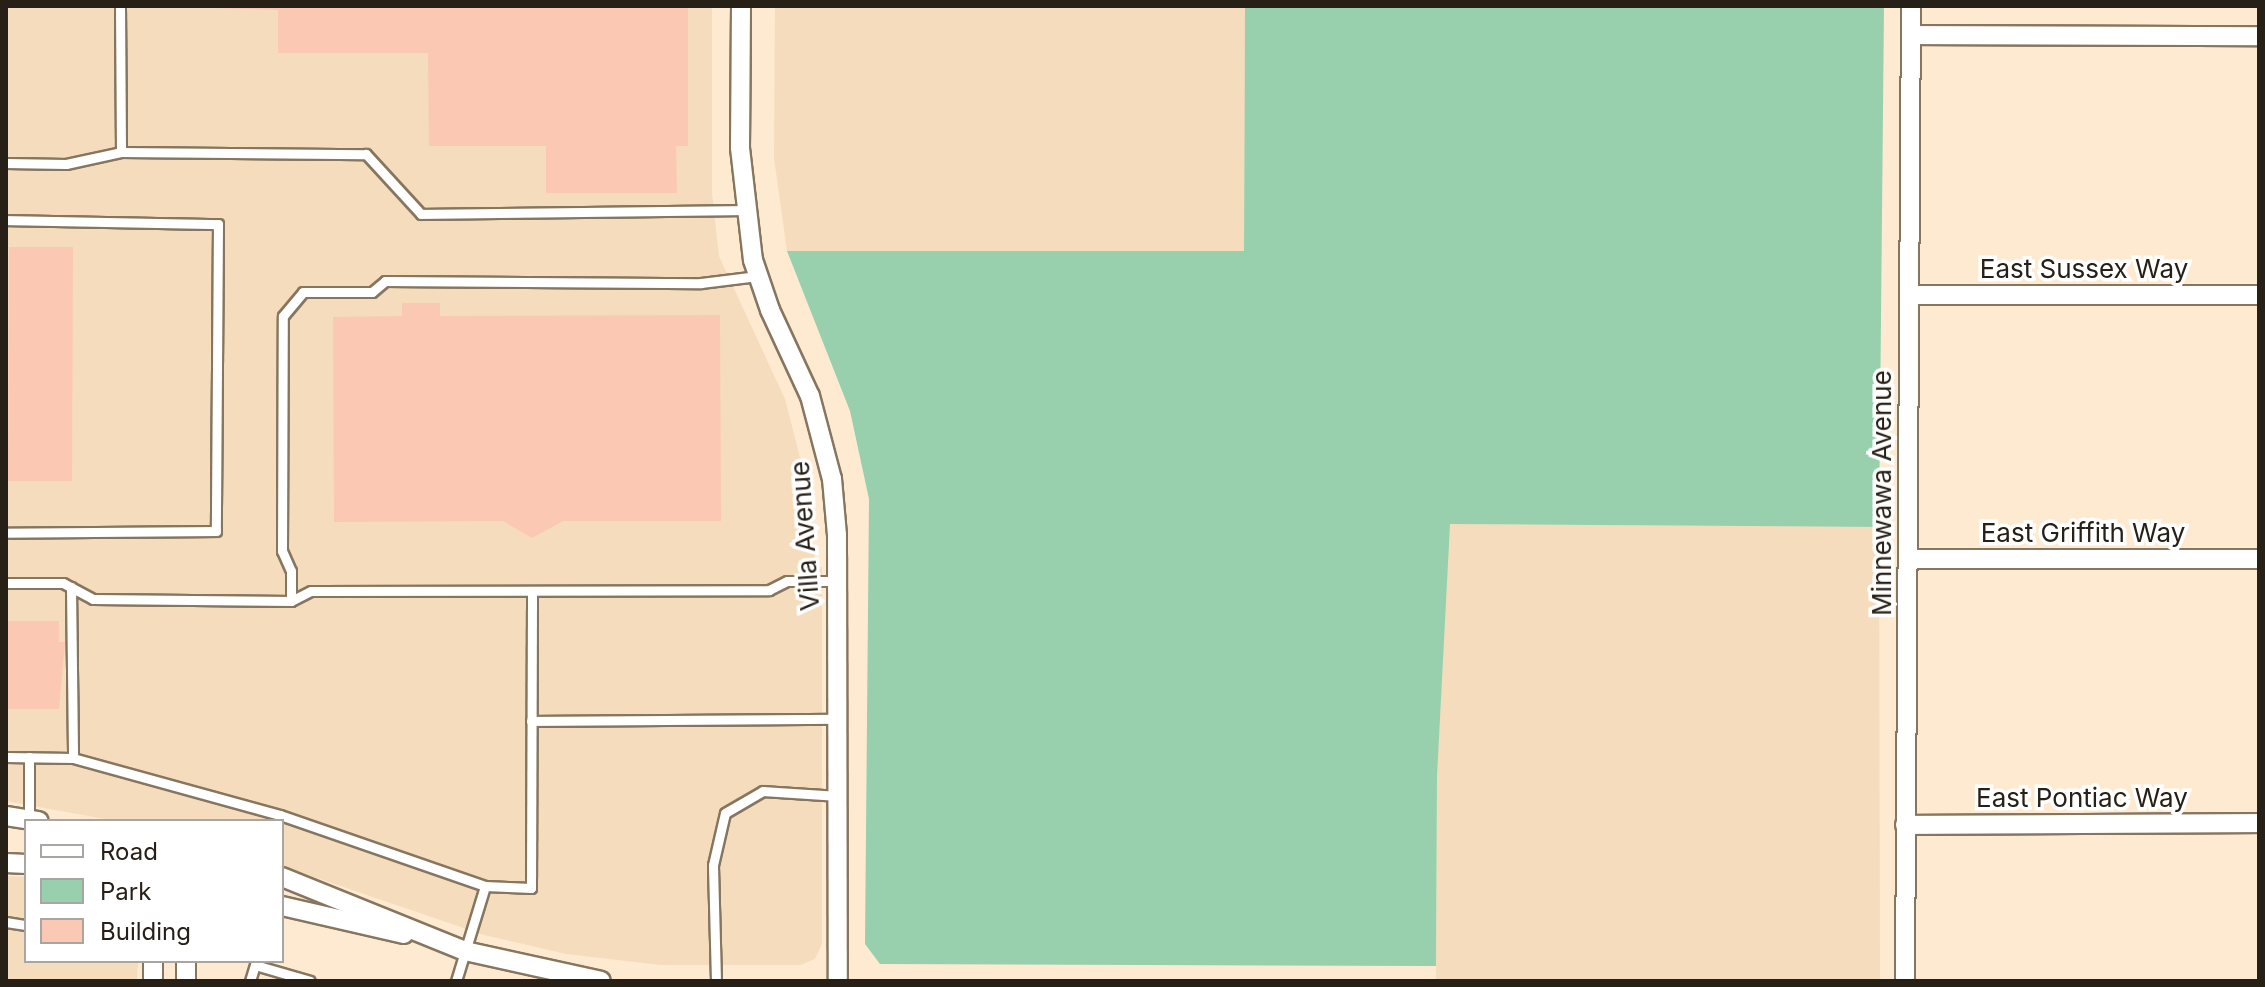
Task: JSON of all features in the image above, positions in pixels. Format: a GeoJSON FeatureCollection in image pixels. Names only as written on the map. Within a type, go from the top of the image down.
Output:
{"type":"FeatureCollection","features":[{"type":"Feature","properties":{"kind":"street","name":"Villa Avenue"},"geometry":{"type":"LineString","coordinates":[[741,6],[745,210],[758,276],[823,437],[832,479],[837,581],[838,981]]}},
{"type":"Feature","properties":{"kind":"street","name":"Minnewawa Avenue"},"geometry":{"type":"LineString","coordinates":[[1905,981],[1911,6]]}},
{"type":"Feature","properties":{"kind":"street"},"geometry":{"type":"LineString","coordinates":[[1911,35],[2259,36]]}},
{"type":"Feature","properties":{"kind":"street","name":"East Sussex Way"},"geometry":{"type":"LineString","coordinates":[[1909,295],[2259,295]]}},
{"type":"Feature","properties":{"kind":"street","name":"East Griffith Way"},"geometry":{"type":"LineString","coordinates":[[1908,559],[2259,559]]}},
{"type":"Feature","properties":{"kind":"street","name":"East Pontiac Way"},"geometry":{"type":"LineString","coordinates":[[1905,825],[2259,823]]}},
{"type":"Feature","properties":{"kind":"street"},"geometry":{"type":"LineString","coordinates":[[284,878],[465,951],[601,981]]}},
{"type":"Feature","properties":{"kind":"street"},"geometry":{"type":"LineString","coordinates":[[284,906],[442,942]]}},
{"type":"Feature","properties":{"kind":"lane"},"geometry":{"type":"LineString","coordinates":[[120,6],[121,152]]}},
{"type":"Feature","properties":{"kind":"lane"},"geometry":{"type":"LineString","coordinates":[[6,163],[66,164],[121,152],[366,154],[421,214],[745,210]]}},
{"type":"Feature","properties":{"kind":"lane"},"geometry":{"type":"LineString","coordinates":[[6,220],[218,224],[216,531],[6,533]]}},
{"type":"Feature","properties":{"kind":"lane"},"geometry":{"type":"LineString","coordinates":[[291,601],[291,571],[282,551],[283,316],[303,292],[372,292],[385,281],[701,283],[758,276]]}},
{"type":"Feature","properties":{"kind":"lane"},"geometry":{"type":"LineString","coordinates":[[6,583],[63,583],[93,599],[291,601],[311,591],[769,590],[787,581],[837,581]]}},
{"type":"Feature","properties":{"kind":"lane"},"geometry":{"type":"LineString","coordinates":[[71,587],[73,758]]}},
{"type":"Feature","properties":{"kind":"lane"},"geometry":{"type":"LineString","coordinates":[[6,757],[73,758],[280,815],[485,886],[531,888],[532,591]]}},
{"type":"Feature","properties":{"kind":"lane"},"geometry":{"type":"LineString","coordinates":[[531,721],[838,719]]}},
{"type":"Feature","properties":{"kind":"lane"},"geometry":{"type":"LineString","coordinates":[[29,757],[32,819]]}},
{"type":"Feature","properties":{"kind":"lane"},"geometry":{"type":"LineString","coordinates":[[716,981],[713,865],[725,813],[763,791],[838,796]]}},
{"type":"Feature","properties":{"kind":"lane"},"geometry":{"type":"LineString","coordinates":[[456,981],[485,886]]}},
{"type":"Feature","properties":{"kind":"lane"},"geometry":{"type":"LineString","coordinates":[[250,981],[255,965],[310,981]]}},
{"type":"Feature","properties":{"kind":"shaded area"},"geometry":{"type":"Polygon","coordinates":[[[6,6],[712,6],[712,193],[719,256],[785,399],[812,504],[815,567],[822,567],[822,944],[815,959],[800,965],[660,965],[566,954],[484,935],[284,867],[284,819],[105,819],[6,801],[6,6]]]}},
{"type":"Feature","properties":{"kind":"shaded area"},"geometry":{"type":"Polygon","coordinates":[[[775,6],[1245,6],[1244,251],[787,251],[774,158],[775,6]]]}},
{"type":"Feature","properties":{"kind":"shaded area"},"geometry":{"type":"Polygon","coordinates":[[[1449,524],[1879,527],[1880,981],[1436,981],[1437,777],[1449,524]]]}},
{"type":"Feature","properties":{"kind":"shaded area"},"geometry":{"type":"Polygon","coordinates":[[[6,876],[24,877],[24,963],[138,963],[137,981],[6,981],[6,876]]]}},
{"type":"Feature","properties":{"kind":"green space"},"geometry":{"type":"Polygon","coordinates":[[[1245,6],[1884,6],[1879,527],[1450,524],[1437,777],[1436,966],[880,964],[865,944],[869,499],[850,411],[787,251],[1244,251],[1245,6]]]}},
{"type":"Feature","properties":{"kind":"building"},"geometry":{"type":"Polygon","coordinates":[[[145,6],[688,6],[688,146],[676,146],[677,193],[546,193],[546,146],[429,146],[428,53],[278,53],[278,10],[145,6]]]}},
{"type":"Feature","properties":{"kind":"building"},"geometry":{"type":"Polygon","coordinates":[[[9,247],[73,247],[72,481],[8,481],[9,247]]]}},
{"type":"Feature","properties":{"kind":"building"},"geometry":{"type":"Polygon","coordinates":[[[402,303],[440,303],[440,316],[720,315],[721,521],[563,521],[532,538],[503,521],[334,522],[333,317],[402,316],[402,303]]]}},
{"type":"Feature","properties":{"kind":"building"},"geometry":{"type":"Polygon","coordinates":[[[6,621],[59,621],[59,642],[65,642],[59,709],[6,709],[6,621]]]}}]}
